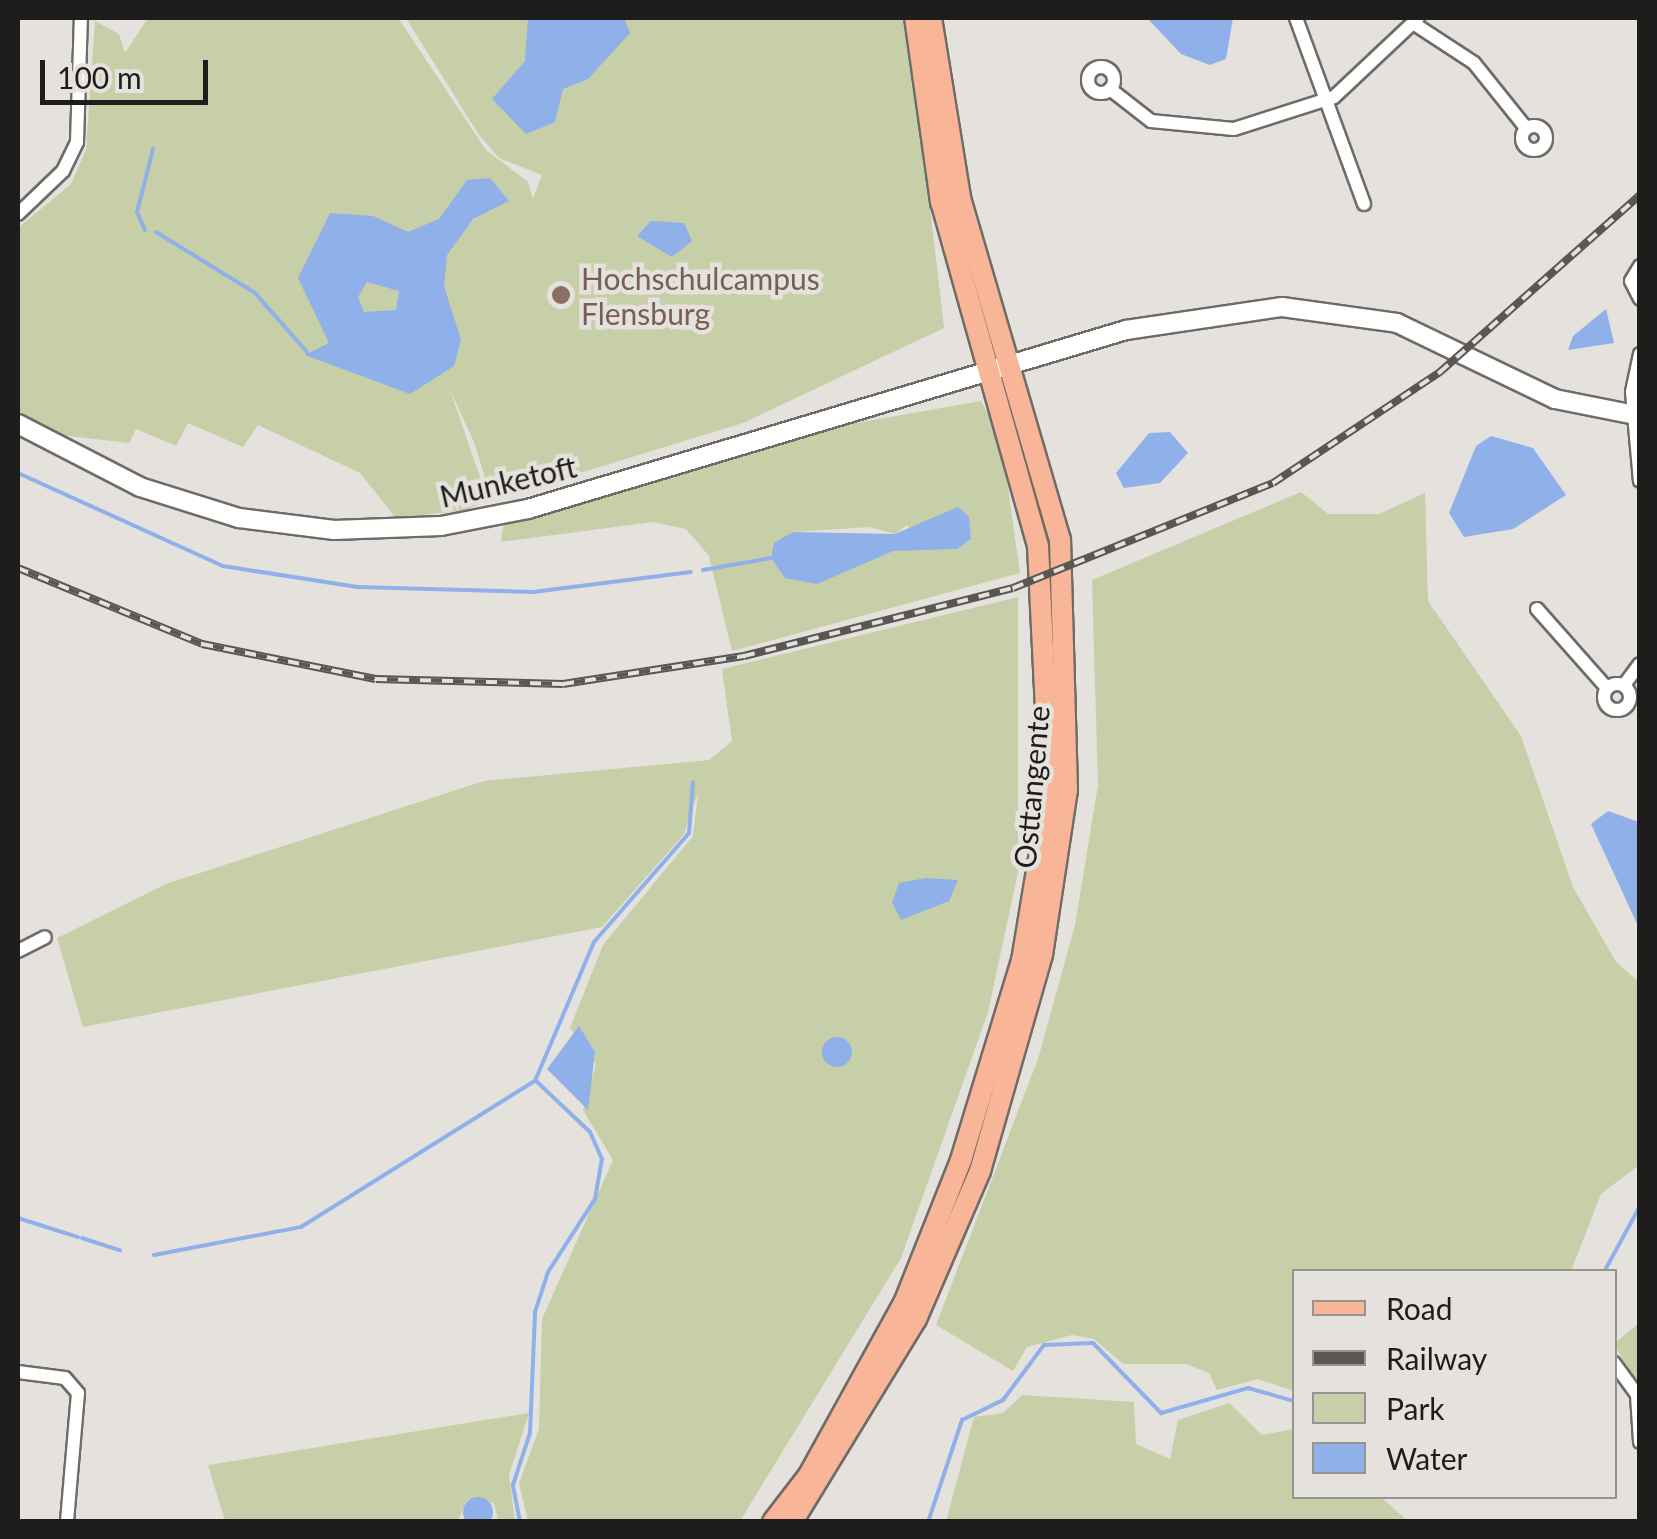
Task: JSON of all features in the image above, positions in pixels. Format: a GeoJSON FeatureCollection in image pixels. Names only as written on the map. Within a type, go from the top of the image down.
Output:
{"type":"FeatureCollection","features":[{"type":"Feature","properties":{"kind":"main road","name":"Osttangente"},"geometry":{"type":"LineString","coordinates":[[773,1522],[809,1475],[905,1301],[996,1062],[1022,960],[1050,792],[1052,707],[1038,546],[941,202],[914,18]]}},
{"type":"Feature","properties":{"kind":"main road","name":"Osttangente"},"geometry":{"type":"LineString","coordinates":[[792,1522],[916,1319],[980,1170],[1042,955],[1067,790],[1068,617],[1048,482],[944,134],[931,18]]}},
{"type":"Feature","properties":{"kind":"street"},"geometry":{"type":"LineString","coordinates":[[18,214],[63,170],[76,142],[81,18]]}},
{"type":"Feature","properties":{"kind":"street"},"geometry":{"type":"LineString","coordinates":[[1296,18],[1364,204]]}},
{"type":"Feature","properties":{"kind":"street"},"geometry":{"type":"LineString","coordinates":[[1110,89],[1138,117],[1222,131],[1324,100],[1417,21],[1474,62],[1526,128]]}},
{"type":"Feature","properties":{"kind":"street"},"geometry":{"type":"LineString","coordinates":[[1640,266],[1631,281],[1640,299]]}},
{"type":"Feature","properties":{"kind":"street","name":"Munketoft"},"geometry":{"type":"LineString","coordinates":[[18,424],[187,505],[272,524],[382,531],[528,509],[1126,330],[1282,306],[1397,323],[1555,399],[1636,416]]}},
{"type":"Feature","properties":{"kind":"street"},"geometry":{"type":"LineString","coordinates":[[1640,354],[1636,416],[1640,481]]}},
{"type":"Feature","properties":{"kind":"street"},"geometry":{"type":"LineString","coordinates":[[1537,610],[1607,688],[1611,708],[1634,706],[1624,685]]}},
{"type":"Feature","properties":{"kind":"street"},"geometry":{"type":"LineString","coordinates":[[1607,688],[1624,685],[1640,664]]}},
{"type":"Feature","properties":{"kind":"street"},"geometry":{"type":"LineString","coordinates":[[18,952],[45,937]]}},
{"type":"Feature","properties":{"kind":"street"},"geometry":{"type":"LineString","coordinates":[[1617,1367],[1637,1396],[1640,1442]]}},
{"type":"Feature","properties":{"kind":"street"},"geometry":{"type":"LineString","coordinates":[[18,1372],[65,1378],[78,1393],[67,1522]]}},
{"type":"Feature","properties":{"kind":"green space","name":"Hochschulcampus Flensburg"},"geometry":{"type":"Polygon","coordinates":[[[148,18],[398,18],[486,150],[528,182],[533,199],[542,175],[499,158],[479,135],[406,18],[908,18],[944,328],[743,423],[495,499],[450,390],[488,500],[466,510],[396,518],[360,473],[258,425],[243,447],[188,423],[176,446],[136,429],[129,443],[60,435],[18,414],[18,228],[71,184],[86,150],[95,21],[119,34],[125,53],[148,18]]]}},
{"type":"Feature","properties":{"kind":"green space"},"geometry":{"type":"Polygon","coordinates":[[[981,401],[1001,439],[1020,573],[732,651],[709,556],[686,529],[653,522],[501,542],[504,523],[839,426],[981,401]],[[907,525],[895,534],[869,527],[793,532],[924,551],[907,525]]]}},
{"type":"Feature","properties":{"kind":"green space"},"geometry":{"type":"Polygon","coordinates":[[[1301,492],[1328,514],[1379,514],[1425,493],[1428,601],[1521,736],[1573,887],[1616,962],[1639,982],[1639,1165],[1601,1194],[1572,1269],[1292,1269],[1292,1390],[1258,1379],[1217,1390],[1209,1373],[1186,1364],[1123,1364],[1094,1339],[1072,1335],[1027,1347],[1013,1371],[936,1325],[1038,1059],[1075,925],[1098,785],[1092,580],[1301,492]]]}},
{"type":"Feature","properties":{"kind":"green space"},"geometry":{"type":"Polygon","coordinates":[[[1018,597],[1018,872],[988,1012],[901,1258],[740,1521],[528,1521],[519,1483],[539,1429],[542,1319],[613,1160],[583,1110],[596,1064],[570,1028],[603,945],[693,836],[698,793],[684,834],[602,927],[83,1027],[57,938],[166,884],[484,781],[709,760],[732,741],[722,669],[1018,597]]]}},
{"type":"Feature","properties":{"kind":"green space"},"geometry":{"type":"Polygon","coordinates":[[[1639,1323],[1639,1387],[1617,1349],[1617,1341],[1639,1323]]]}},
{"type":"Feature","properties":{"kind":"green space"},"geometry":{"type":"Polygon","coordinates":[[[1022,1395],[1134,1402],[1136,1444],[1170,1459],[1178,1420],[1229,1403],[1262,1435],[1292,1429],[1292,1499],[1383,1499],[1408,1521],[946,1521],[974,1417],[1003,1413],[1022,1395]]]}},
{"type":"Feature","properties":{"kind":"green space"},"geometry":{"type":"Polygon","coordinates":[[[529,1413],[509,1475],[515,1521],[498,1521],[494,1503],[467,1500],[458,1521],[225,1521],[208,1465],[529,1413]]]}},
{"type":"Feature","properties":{"kind":"water"},"geometry":{"type":"Polygon","coordinates":[[[528,18],[624,18],[630,33],[588,79],[563,89],[555,122],[526,134],[492,99],[525,61],[528,18]]]}},
{"type":"Feature","properties":{"kind":"water"},"geometry":{"type":"Polygon","coordinates":[[[1233,18],[1226,59],[1210,65],[1181,54],[1149,20],[1233,18]]]}},
{"type":"Feature","properties":{"kind":"water"},"geometry":{"type":"Polygon","coordinates":[[[490,178],[509,201],[473,219],[447,255],[444,286],[461,340],[454,366],[410,394],[305,355],[329,343],[298,278],[330,213],[373,216],[408,232],[439,219],[467,180],[490,178]],[[367,282],[358,297],[364,312],[396,310],[399,291],[367,282]]]}},
{"type":"Feature","properties":{"kind":"water"},"geometry":{"type":"Polygon","coordinates":[[[651,221],[684,223],[692,241],[672,257],[637,236],[651,221]]]}},
{"type":"Feature","properties":{"kind":"water"},"geometry":{"type":"Polygon","coordinates":[[[1606,309],[1614,343],[1568,350],[1573,336],[1606,309]]]}},
{"type":"Feature","properties":{"kind":"water"},"geometry":{"type":"Polygon","coordinates":[[[1170,432],[1188,453],[1160,483],[1124,488],[1116,473],[1149,433],[1170,432]]]}},
{"type":"Feature","properties":{"kind":"water"},"geometry":{"type":"Polygon","coordinates":[[[1491,436],[1533,448],[1566,495],[1513,529],[1464,537],[1449,513],[1476,446],[1491,436]]]}},
{"type":"Feature","properties":{"kind":"water"},"geometry":{"type":"Polygon","coordinates":[[[958,507],[969,517],[971,539],[957,549],[893,551],[817,584],[785,578],[771,558],[774,543],[793,532],[895,534],[958,507]]]}},
{"type":"Feature","properties":{"kind":"water"},"geometry":{"type":"Polygon","coordinates":[[[1608,811],[1639,822],[1639,928],[1591,824],[1608,811]]]}},
{"type":"Feature","properties":{"kind":"water"},"geometry":{"type":"Polygon","coordinates":[[[926,878],[958,880],[949,901],[901,920],[892,902],[899,883],[926,878]]]}},
{"type":"Feature","properties":{"kind":"water"},"geometry":{"type":"Polygon","coordinates":[[[579,1026],[595,1052],[588,1110],[547,1069],[579,1026]]]}},
{"type":"Feature","properties":{"kind":"water"},"geometry":{"type":"Polygon","coordinates":[[[837,1037],[848,1041],[852,1052],[848,1063],[837,1067],[826,1063],[822,1052],[826,1041],[837,1037]]]}},
{"type":"Feature","properties":{"kind":"water"},"geometry":{"type":"Polygon","coordinates":[[[478,1497],[489,1501],[493,1512],[489,1523],[478,1527],[467,1523],[463,1512],[467,1501],[478,1497]]]}},
{"type":"Feature","properties":{"kind":"waterway"},"geometry":{"type":"LineString","coordinates":[[145,230],[137,212],[153,149]]}},
{"type":"Feature","properties":{"kind":"waterway"},"geometry":{"type":"LineString","coordinates":[[156,232],[255,293],[307,352]]}},
{"type":"Feature","properties":{"kind":"waterway"},"geometry":{"type":"LineString","coordinates":[[18,473],[223,566],[357,587],[533,592],[691,572]]}},
{"type":"Feature","properties":{"kind":"waterway"},"geometry":{"type":"LineString","coordinates":[[703,570],[771,558]]}},
{"type":"Feature","properties":{"kind":"waterway"},"geometry":{"type":"LineString","coordinates":[[154,1255],[301,1227],[535,1081],[594,942],[689,833],[693,782]]}},
{"type":"Feature","properties":{"kind":"waterway"},"geometry":{"type":"LineString","coordinates":[[520,1522],[513,1485],[530,1433],[535,1312],[548,1272],[595,1199],[602,1159],[590,1132],[536,1081]]}},
{"type":"Feature","properties":{"kind":"waterway"},"geometry":{"type":"LineString","coordinates":[[1606,1269],[1640,1206]]}},
{"type":"Feature","properties":{"kind":"waterway"},"geometry":{"type":"LineString","coordinates":[[18,1218],[78,1237]]}},
{"type":"Feature","properties":{"kind":"waterway"},"geometry":{"type":"LineString","coordinates":[[82,1238],[120,1250]]}},
{"type":"Feature","properties":{"kind":"waterway"},"geometry":{"type":"LineString","coordinates":[[928,1522],[962,1420],[1003,1400],[1044,1345],[1093,1343],[1161,1413],[1248,1388],[1292,1400]]}},
{"type":"Feature","properties":{"kind":"railway"},"geometry":{"type":"LineString","coordinates":[[18,568],[202,644],[376,679],[563,684],[744,656],[1013,588],[1273,483],[1440,372],[1640,195]]}},
{"type":"Feature","properties":{"kind":"place","name":"Hochschulcampus Flensburg"},"geometry":{"type":"Point","coordinates":[561,295]}}]}
